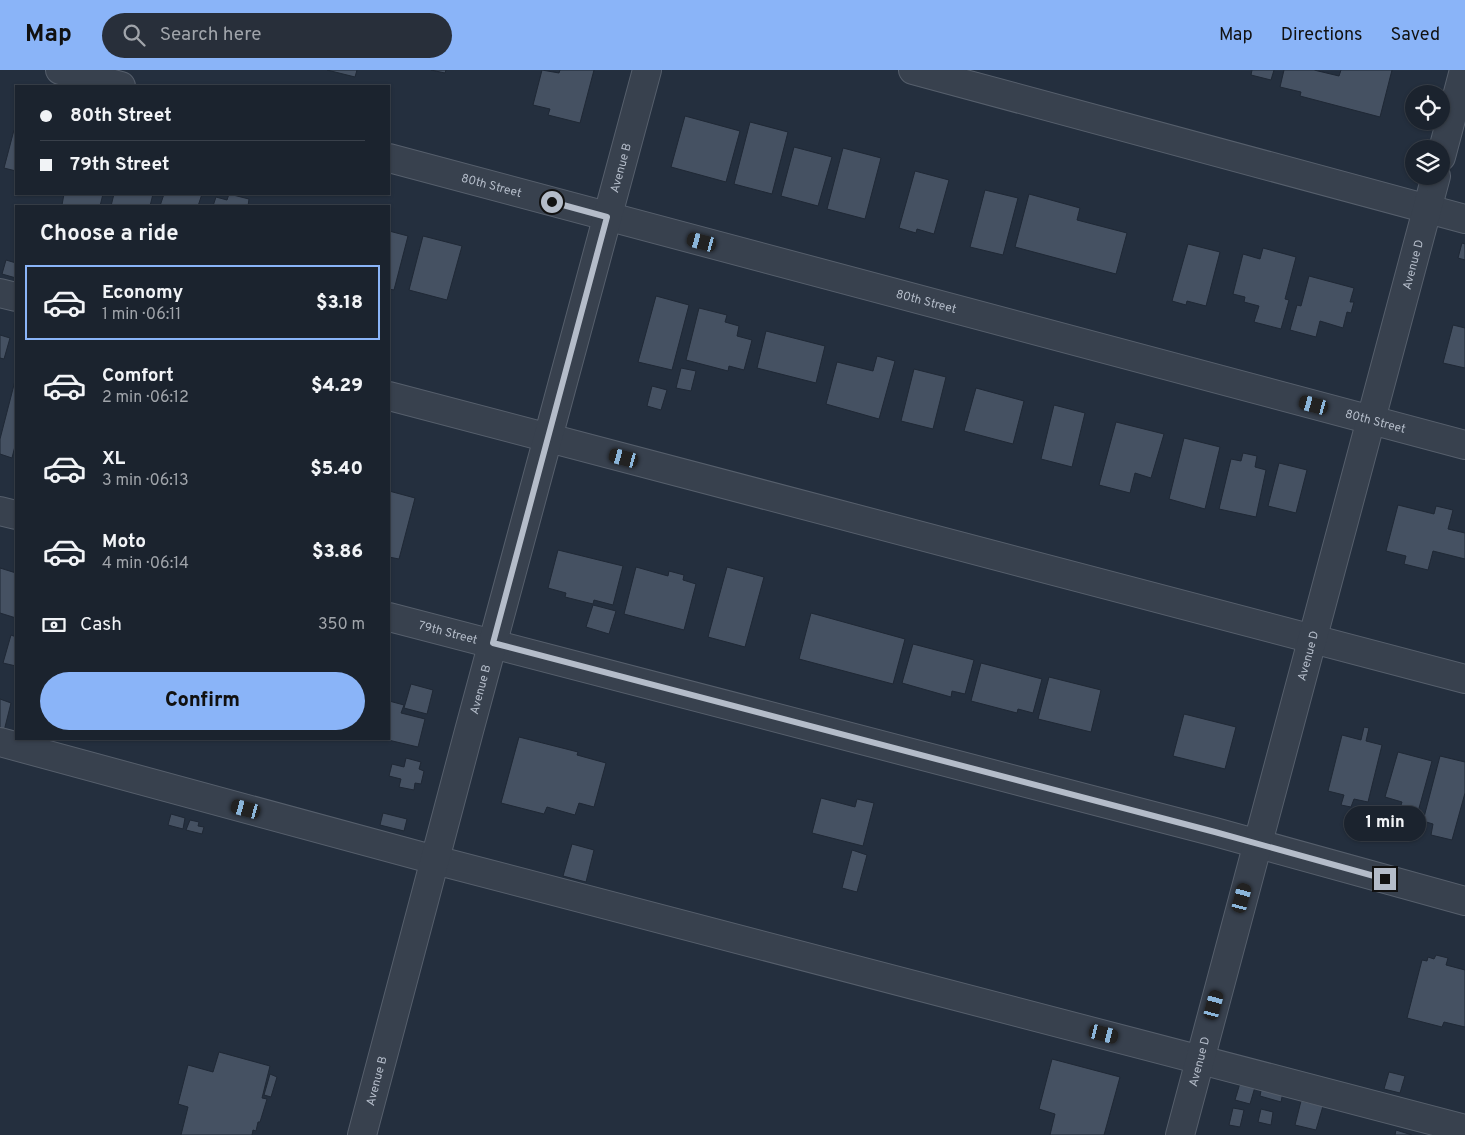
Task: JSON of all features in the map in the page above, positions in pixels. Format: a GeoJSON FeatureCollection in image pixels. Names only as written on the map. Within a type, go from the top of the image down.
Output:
{"type":"FeatureCollection","features":[{"type":"Feature","properties":{"kind":"street"},"geometry":{"type":"LineString","coordinates":[[60,70],[116,85]]}},
{"type":"Feature","properties":{"kind":"street","name":"Avenue B"},"geometry":{"type":"LineString","coordinates":[[362,1135],[647,70]]}},
{"type":"Feature","properties":{"kind":"street"},"geometry":{"type":"LineString","coordinates":[[913,70],[1465,219]]}},
{"type":"Feature","properties":{"kind":"street"},"geometry":{"type":"LineString","coordinates":[[1445,140],[1464,70]]}},
{"type":"Feature","properties":{"kind":"street","name":"80th Street"},"geometry":{"type":"LineString","coordinates":[[390,158],[1465,445]]}},
{"type":"Feature","properties":{"kind":"street","name":"Avenue D"},"geometry":{"type":"LineString","coordinates":[[1180,1135],[1256,844],[1372,420],[1434,185]]}},
{"type":"Feature","properties":{"kind":"street"},"geometry":{"type":"LineString","coordinates":[[0,292],[15,297]]}},
{"type":"Feature","properties":{"kind":"street"},"geometry":{"type":"LineString","coordinates":[[390,396],[1465,679]]}},
{"type":"Feature","properties":{"kind":"street"},"geometry":{"type":"LineString","coordinates":[[0,511],[15,515]]}},
{"type":"Feature","properties":{"kind":"street","name":"79th Street"},"geometry":{"type":"LineString","coordinates":[[390,617],[1256,844],[1465,901]]}},
{"type":"Feature","properties":{"kind":"street"},"geometry":{"type":"LineString","coordinates":[[0,742],[435,860],[1200,1058],[1465,1129]]}},
{"type":"Feature","properties":{"kind":"building"},"geometry":{"type":"Polygon","coordinates":[[[327,70],[357,70],[355,77],[327,70]]]}},
{"type":"Feature","properties":{"kind":"building"},"geometry":{"type":"Polygon","coordinates":[[[431,70],[446,70],[445,73],[431,70]]]}},
{"type":"Feature","properties":{"kind":"building"},"geometry":{"type":"Polygon","coordinates":[[[542,70],[559,73],[560,70],[594,70],[580,123],[548,115],[550,109],[533,105],[542,70]]]}},
{"type":"Feature","properties":{"kind":"building"},"geometry":{"type":"Polygon","coordinates":[[[1252,70],[1274,70],[1271,80],[1251,75],[1252,70]]]}},
{"type":"Feature","properties":{"kind":"building"},"geometry":{"type":"Polygon","coordinates":[[[1284,70],[1314,70],[1339,76],[1341,70],[1392,70],[1380,117],[1300,96],[1301,92],[1280,87],[1284,70]]]}},
{"type":"Feature","properties":{"kind":"building"},"geometry":{"type":"Polygon","coordinates":[[[685,116],[740,131],[726,182],[671,167],[685,116]]]}},
{"type":"Feature","properties":{"kind":"building"},"geometry":{"type":"Polygon","coordinates":[[[750,122],[788,132],[772,194],[734,184],[750,122]]]}},
{"type":"Feature","properties":{"kind":"building"},"geometry":{"type":"Polygon","coordinates":[[[14,130],[15,171],[4,168],[14,130]]]}},
{"type":"Feature","properties":{"kind":"building"},"geometry":{"type":"Polygon","coordinates":[[[794,147],[832,157],[818,206],[781,196],[794,147]]]}},
{"type":"Feature","properties":{"kind":"building"},"geometry":{"type":"Polygon","coordinates":[[[843,148],[881,158],[865,219],[827,209],[843,148]]]}},
{"type":"Feature","properties":{"kind":"building"},"geometry":{"type":"Polygon","coordinates":[[[915,171],[949,180],[934,234],[917,229],[916,233],[899,228],[915,171]]]}},
{"type":"Feature","properties":{"kind":"building"},"geometry":{"type":"Polygon","coordinates":[[[985,190],[1018,198],[1003,255],[970,247],[985,190]]]}},
{"type":"Feature","properties":{"kind":"building"},"geometry":{"type":"Polygon","coordinates":[[[1029,194],[1080,208],[1077,220],[1127,233],[1116,274],[1015,247],[1029,194]]]}},
{"type":"Feature","properties":{"kind":"building"},"geometry":{"type":"Polygon","coordinates":[[[64,195],[103,195],[100,205],[62,205],[64,195]]]}},
{"type":"Feature","properties":{"kind":"building"},"geometry":{"type":"Polygon","coordinates":[[[114,195],[153,195],[150,205],[111,205],[114,195]]]}},
{"type":"Feature","properties":{"kind":"building"},"geometry":{"type":"Polygon","coordinates":[[[164,195],[202,195],[198,205],[160,205],[164,195]]]}},
{"type":"Feature","properties":{"kind":"building"},"geometry":{"type":"Polygon","coordinates":[[[229,195],[249,199],[248,205],[213,205],[216,197],[227,200],[229,195]]]}},
{"type":"Feature","properties":{"kind":"building"},"geometry":{"type":"Polygon","coordinates":[[[390,231],[408,236],[394,290],[390,289],[390,231]]]}},
{"type":"Feature","properties":{"kind":"building"},"geometry":{"type":"Polygon","coordinates":[[[423,236],[462,246],[447,300],[409,290],[423,236]]]}},
{"type":"Feature","properties":{"kind":"building"},"geometry":{"type":"Polygon","coordinates":[[[1462,243],[1465,244],[1465,260],[1458,258],[1462,243]]]}},
{"type":"Feature","properties":{"kind":"building"},"geometry":{"type":"Polygon","coordinates":[[[1188,244],[1220,252],[1206,306],[1187,301],[1186,305],[1172,301],[1188,244]]]}},
{"type":"Feature","properties":{"kind":"building"},"geometry":{"type":"Polygon","coordinates":[[[1263,248],[1296,257],[1285,299],[1289,300],[1281,329],[1254,322],[1259,306],[1244,302],[1245,297],[1233,294],[1243,254],[1260,259],[1263,248]]]}},
{"type":"Feature","properties":{"kind":"building"},"geometry":{"type":"Polygon","coordinates":[[[6,260],[15,263],[15,278],[2,274],[6,260]]]}},
{"type":"Feature","properties":{"kind":"building"},"geometry":{"type":"Polygon","coordinates":[[[1309,276],[1354,288],[1350,302],[1354,302],[1351,313],[1347,312],[1343,328],[1320,321],[1316,337],[1290,330],[1297,305],[1301,306],[1309,276]]]}},
{"type":"Feature","properties":{"kind":"building"},"geometry":{"type":"Polygon","coordinates":[[[656,296],[689,305],[672,370],[638,362],[656,296]]]}},
{"type":"Feature","properties":{"kind":"building"},"geometry":{"type":"Polygon","coordinates":[[[699,308],[727,315],[725,322],[739,326],[737,336],[752,340],[744,370],[729,366],[728,371],[686,360],[699,308]]]}},
{"type":"Feature","properties":{"kind":"building"},"geometry":{"type":"Polygon","coordinates":[[[1453,325],[1465,328],[1465,368],[1443,363],[1453,325]]]}},
{"type":"Feature","properties":{"kind":"building"},"geometry":{"type":"Polygon","coordinates":[[[766,331],[825,346],[816,383],[757,368],[766,331]]]}},
{"type":"Feature","properties":{"kind":"building"},"geometry":{"type":"Polygon","coordinates":[[[0,335],[10,338],[4,359],[0,358],[0,335]]]}},
{"type":"Feature","properties":{"kind":"building"},"geometry":{"type":"Polygon","coordinates":[[[877,356],[895,361],[879,419],[826,404],[837,362],[873,371],[877,356]]]}},
{"type":"Feature","properties":{"kind":"building"},"geometry":{"type":"Polygon","coordinates":[[[681,368],[696,371],[691,391],[676,388],[681,368]]]}},
{"type":"Feature","properties":{"kind":"building"},"geometry":{"type":"Polygon","coordinates":[[[914,369],[946,377],[933,429],[901,421],[914,369]]]}},
{"type":"Feature","properties":{"kind":"building"},"geometry":{"type":"Polygon","coordinates":[[[15,381],[15,446],[12,458],[0,454],[0,439],[15,381]]]}},
{"type":"Feature","properties":{"kind":"building"},"geometry":{"type":"Polygon","coordinates":[[[652,386],[667,390],[661,410],[647,406],[652,386]]]}},
{"type":"Feature","properties":{"kind":"building"},"geometry":{"type":"Polygon","coordinates":[[[976,388],[1024,401],[1013,444],[964,431],[976,388]]]}},
{"type":"Feature","properties":{"kind":"building"},"geometry":{"type":"Polygon","coordinates":[[[1054,405],[1085,413],[1072,467],[1041,459],[1054,405]]]}},
{"type":"Feature","properties":{"kind":"building"},"geometry":{"type":"Polygon","coordinates":[[[1116,422],[1164,434],[1151,478],[1135,473],[1130,493],[1099,485],[1116,422]]]}},
{"type":"Feature","properties":{"kind":"building"},"geometry":{"type":"Polygon","coordinates":[[[1184,438],[1220,447],[1205,509],[1169,499],[1184,438]]]}},
{"type":"Feature","properties":{"kind":"building"},"geometry":{"type":"Polygon","coordinates":[[[1243,453],[1257,456],[1255,467],[1266,470],[1256,517],[1219,509],[1231,459],[1241,461],[1243,453]]]}},
{"type":"Feature","properties":{"kind":"building"},"geometry":{"type":"Polygon","coordinates":[[[1279,463],[1307,470],[1296,513],[1268,506],[1279,463]]]}},
{"type":"Feature","properties":{"kind":"building"},"geometry":{"type":"Polygon","coordinates":[[[390,491],[415,498],[399,559],[390,557],[390,491]]]}},
{"type":"Feature","properties":{"kind":"building"},"geometry":{"type":"Polygon","coordinates":[[[1398,505],[1434,514],[1436,506],[1453,510],[1448,529],[1465,533],[1465,559],[1433,551],[1428,570],[1404,564],[1406,556],[1386,551],[1398,505]]]}},
{"type":"Feature","properties":{"kind":"building"},"geometry":{"type":"Polygon","coordinates":[[[558,550],[623,566],[613,605],[594,600],[593,604],[565,597],[566,593],[548,588],[558,550]]]}},
{"type":"Feature","properties":{"kind":"building"},"geometry":{"type":"Polygon","coordinates":[[[636,567],[668,576],[669,571],[684,575],[683,580],[696,584],[684,630],[624,614],[636,567]]]}},
{"type":"Feature","properties":{"kind":"building"},"geometry":{"type":"Polygon","coordinates":[[[727,567],[764,577],[745,647],[708,637],[727,567]]]}},
{"type":"Feature","properties":{"kind":"building"},"geometry":{"type":"Polygon","coordinates":[[[0,568],[15,573],[15,618],[0,613],[0,568]]]}},
{"type":"Feature","properties":{"kind":"building"},"geometry":{"type":"Polygon","coordinates":[[[593,605],[616,611],[609,634],[586,627],[593,605]]]}},
{"type":"Feature","properties":{"kind":"building"},"geometry":{"type":"Polygon","coordinates":[[[811,613],[905,639],[893,684],[799,659],[811,613]]]}},
{"type":"Feature","properties":{"kind":"building"},"geometry":{"type":"Polygon","coordinates":[[[11,635],[15,637],[15,666],[3,663],[11,635]]]}},
{"type":"Feature","properties":{"kind":"building"},"geometry":{"type":"Polygon","coordinates":[[[913,644],[974,660],[965,694],[952,691],[951,697],[902,683],[913,644]]]}},
{"type":"Feature","properties":{"kind":"building"},"geometry":{"type":"Polygon","coordinates":[[[981,663],[1042,679],[1033,713],[1018,709],[1017,713],[971,701],[981,663]]]}},
{"type":"Feature","properties":{"kind":"building"},"geometry":{"type":"Polygon","coordinates":[[[1049,677],[1101,690],[1091,732],[1038,719],[1049,677]]]}},
{"type":"Feature","properties":{"kind":"building"},"geometry":{"type":"Polygon","coordinates":[[[411,684],[433,690],[427,714],[404,708],[411,684]]]}},
{"type":"Feature","properties":{"kind":"building"},"geometry":{"type":"Polygon","coordinates":[[[0,699],[11,703],[4,731],[0,730],[0,699]]]}},
{"type":"Feature","properties":{"kind":"building"},"geometry":{"type":"Polygon","coordinates":[[[390,701],[404,705],[401,713],[425,719],[418,747],[388,740],[390,740],[390,701]]]}},
{"type":"Feature","properties":{"kind":"building"},"geometry":{"type":"Polygon","coordinates":[[[1184,714],[1236,727],[1225,769],[1173,756],[1184,714]]]}},
{"type":"Feature","properties":{"kind":"building"},"geometry":{"type":"Polygon","coordinates":[[[1364,727],[1369,728],[1366,741],[1382,745],[1368,802],[1354,799],[1351,807],[1341,805],[1344,795],[1328,791],[1342,735],[1361,740],[1364,727]]]}},
{"type":"Feature","properties":{"kind":"building"},"geometry":{"type":"Polygon","coordinates":[[[519,737],[578,752],[577,755],[606,763],[594,807],[579,803],[575,815],[547,807],[544,814],[501,803],[519,737]]]}},
{"type":"Feature","properties":{"kind":"building"},"geometry":{"type":"Polygon","coordinates":[[[1398,752],[1432,761],[1413,830],[1395,825],[1402,802],[1385,797],[1398,752]]]}},
{"type":"Feature","properties":{"kind":"building"},"geometry":{"type":"Polygon","coordinates":[[[1440,756],[1465,762],[1465,793],[1452,840],[1431,835],[1433,824],[1423,821],[1440,756]]]}},
{"type":"Feature","properties":{"kind":"building"},"geometry":{"type":"Polygon","coordinates":[[[406,758],[421,762],[419,769],[424,771],[421,784],[415,783],[414,790],[399,787],[401,779],[389,776],[392,764],[404,767],[406,758]]]}},
{"type":"Feature","properties":{"kind":"building"},"geometry":{"type":"Polygon","coordinates":[[[821,798],[855,807],[857,799],[874,803],[863,846],[812,833],[821,798]]]}},
{"type":"Feature","properties":{"kind":"building"},"geometry":{"type":"Polygon","coordinates":[[[383,813],[407,819],[404,831],[380,825],[383,813]]]}},
{"type":"Feature","properties":{"kind":"building"},"geometry":{"type":"Polygon","coordinates":[[[171,814],[185,818],[183,829],[168,825],[171,814]]]}},
{"type":"Feature","properties":{"kind":"building"},"geometry":{"type":"Polygon","coordinates":[[[190,820],[199,822],[198,826],[204,827],[202,834],[186,830],[190,820]]]}},
{"type":"Feature","properties":{"kind":"building"},"geometry":{"type":"Polygon","coordinates":[[[572,844],[594,850],[586,882],[563,876],[572,844]]]}},
{"type":"Feature","properties":{"kind":"building"},"geometry":{"type":"Polygon","coordinates":[[[852,850],[867,855],[857,892],[842,888],[852,850]]]}},
{"type":"Feature","properties":{"kind":"building"},"geometry":{"type":"Polygon","coordinates":[[[1436,955],[1448,958],[1446,965],[1465,970],[1465,1027],[1444,1022],[1442,1027],[1407,1018],[1422,960],[1427,961],[1428,957],[1434,959],[1436,955]]]}},
{"type":"Feature","properties":{"kind":"building"},"geometry":{"type":"Polygon","coordinates":[[[219,1052],[270,1066],[262,1098],[267,1099],[256,1131],[253,1130],[252,1135],[181,1135],[188,1107],[178,1104],[188,1065],[213,1072],[219,1052]]]}},
{"type":"Feature","properties":{"kind":"building"},"geometry":{"type":"Polygon","coordinates":[[[1052,1059],[1120,1077],[1104,1135],[1050,1135],[1055,1114],[1039,1109],[1052,1059]]]}},
{"type":"Feature","properties":{"kind":"building"},"geometry":{"type":"Polygon","coordinates":[[[1389,1072],[1405,1076],[1400,1093],[1384,1089],[1389,1072]]]}},
{"type":"Feature","properties":{"kind":"building"},"geometry":{"type":"Polygon","coordinates":[[[270,1074],[277,1077],[271,1097],[264,1095],[270,1074]]]}},
{"type":"Feature","properties":{"kind":"building"},"geometry":{"type":"Polygon","coordinates":[[[1240,1083],[1255,1087],[1250,1104],[1235,1100],[1240,1083]]]}},
{"type":"Feature","properties":{"kind":"building"},"geometry":{"type":"Polygon","coordinates":[[[1262,1086],[1283,1092],[1281,1102],[1260,1096],[1262,1086]]]}},
{"type":"Feature","properties":{"kind":"building"},"geometry":{"type":"Polygon","coordinates":[[[1301,1101],[1323,1106],[1316,1130],[1295,1125],[1301,1101]]]}},
{"type":"Feature","properties":{"kind":"building"},"geometry":{"type":"Polygon","coordinates":[[[1233,1108],[1244,1110],[1240,1127],[1229,1125],[1233,1108]]]}},
{"type":"Feature","properties":{"kind":"building"},"geometry":{"type":"Polygon","coordinates":[[[1261,1109],[1273,1112],[1271,1125],[1258,1122],[1261,1109]]]}},
{"type":"Feature","properties":{"kind":"building"},"geometry":{"type":"Polygon","coordinates":[[[1396,1130],[1412,1135],[1395,1135],[1396,1130]]]}},
{"type":"Feature","properties":{"kind":"route"},"geometry":{"type":"LineString","coordinates":[[552,202],[607,217],[493,643],[1215,832],[1385,879]]}}]}
